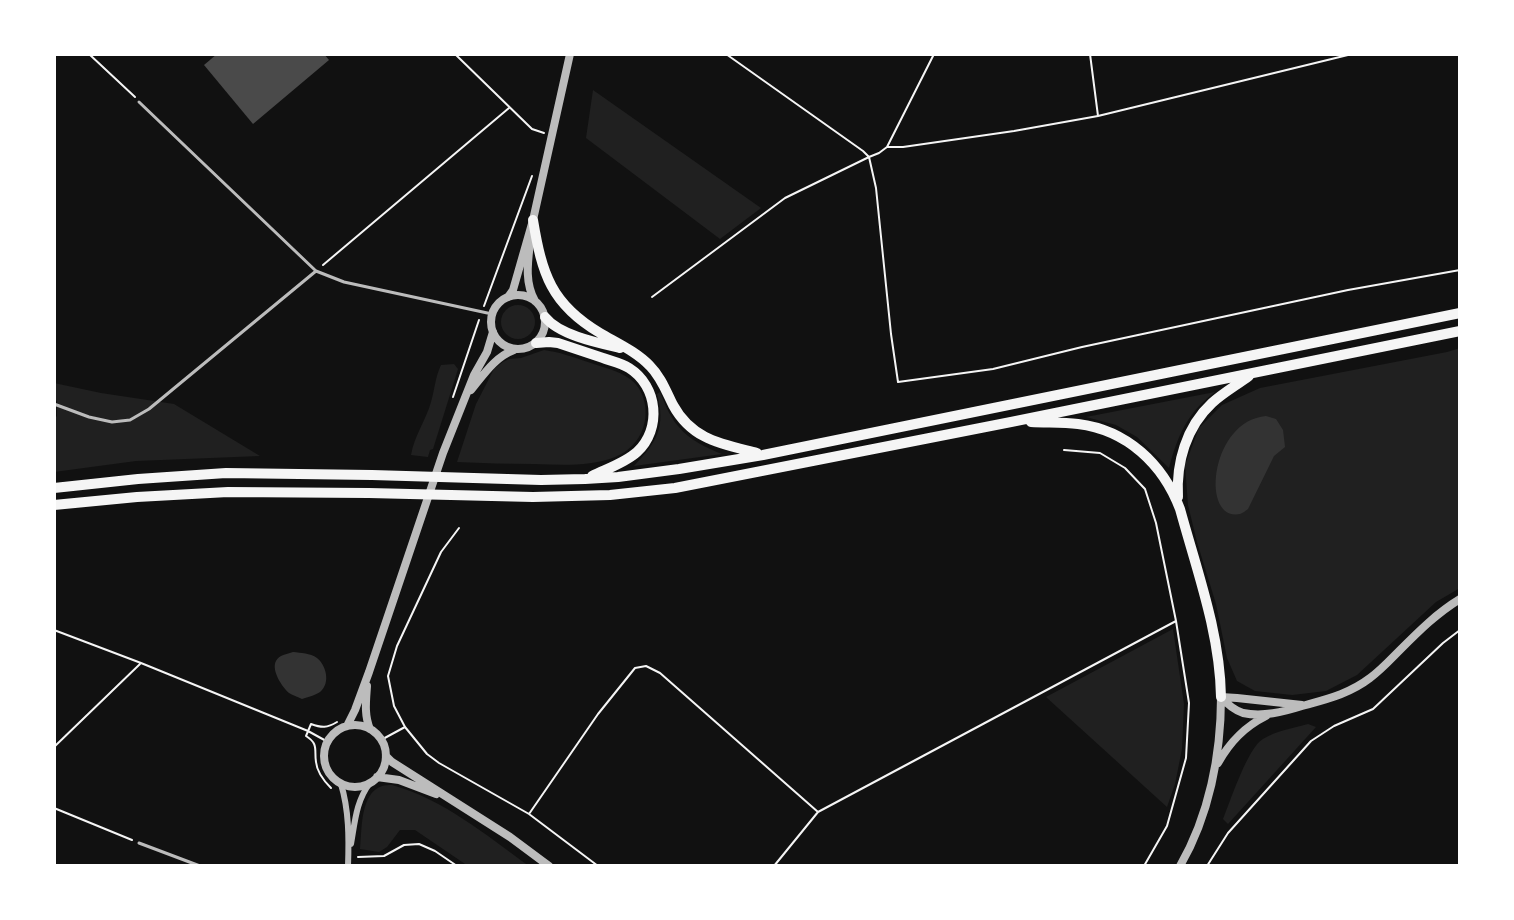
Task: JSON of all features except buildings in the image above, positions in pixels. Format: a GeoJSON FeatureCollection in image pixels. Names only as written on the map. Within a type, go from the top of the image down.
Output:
{"type":"FeatureCollection","features":[{"type":"Feature","properties":{"kind":"highway"},"geometry":{"type":"LineString","coordinates":[[533,220],[543,269],[557,295],[577,317],[589,327],[643,359],[655,371],[679,414],[692,428],[717,443],[763,455]]}},
{"type":"Feature","properties":{"kind":"highway"},"geometry":{"type":"LineString","coordinates":[[54,488],[226,473],[541,480],[618,477],[679,470],[763,455],[1460,313]]}},
{"type":"Feature","properties":{"kind":"highway"},"geometry":{"type":"LineString","coordinates":[[545,317],[562,331],[608,346],[629,350]]}},
{"type":"Feature","properties":{"kind":"highway"},"geometry":{"type":"LineString","coordinates":[[54,506],[137,497],[228,492],[533,498],[610,495],[675,488],[1460,331]]}},
{"type":"Feature","properties":{"kind":"highway"},"geometry":{"type":"LineString","coordinates":[[536,343],[558,343],[622,364],[643,381],[652,398],[653,424],[642,447],[629,458],[585,479]]}},
{"type":"Feature","properties":{"kind":"highway"},"geometry":{"type":"LineString","coordinates":[[1221,698],[1220,675],[1211,624],[1180,509],[1177,485],[1184,448],[1203,413],[1212,403],[1252,374]]}},
{"type":"Feature","properties":{"kind":"highway"},"geometry":{"type":"LineString","coordinates":[[1011,422],[1077,424],[1117,435],[1151,460],[1168,483],[1180,509]]}},
{"type":"Feature","properties":{"kind":"street"},"geometry":{"type":"LineString","coordinates":[[516,350],[502,344],[493,332],[492,314],[513,290],[533,220],[570,54]]}},
{"type":"Feature","properties":{"kind":"street"},"geometry":{"type":"LineString","coordinates":[[463,404],[492,364],[505,354],[529,348],[536,343],[544,331],[545,317],[542,308],[529,292],[528,282],[533,220]]}},
{"type":"Feature","properties":{"kind":"street"},"geometry":{"type":"LineString","coordinates":[[508,297],[524,296],[535,300]]}},
{"type":"Feature","properties":{"kind":"street"},"geometry":{"type":"LineString","coordinates":[[347,726],[356,710],[443,453],[474,375],[487,352],[493,332]]}},
{"type":"Feature","properties":{"kind":"street"},"geometry":{"type":"LineString","coordinates":[[1215,767],[1225,750],[1253,723],[1271,714],[1345,693],[1368,680],[1422,628],[1460,599]]}},
{"type":"Feature","properties":{"kind":"street"},"geometry":{"type":"LineString","coordinates":[[348,856],[358,801],[384,768],[386,756],[384,745],[370,729],[367,721],[365,707],[369,672]]}},
{"type":"Feature","properties":{"kind":"street"},"geometry":{"type":"LineString","coordinates":[[1221,698],[1306,705]]}},
{"type":"Feature","properties":{"kind":"street"},"geometry":{"type":"LineString","coordinates":[[1221,698],[1238,711],[1251,714],[1271,714]]}},
{"type":"Feature","properties":{"kind":"street"},"geometry":{"type":"LineString","coordinates":[[1180,866],[1203,816],[1215,767],[1221,698]]}},
{"type":"Feature","properties":{"kind":"street"},"geometry":{"type":"LineString","coordinates":[[370,729],[359,725],[347,726],[336,732],[327,742],[324,755],[330,775],[341,784],[356,787],[370,783]]}},
{"type":"Feature","properties":{"kind":"street"},"geometry":{"type":"LineString","coordinates":[[386,756],[510,837],[549,866]]}},
{"type":"Feature","properties":{"kind":"street"},"geometry":{"type":"LineString","coordinates":[[377,777],[412,784],[457,802]]}},
{"type":"Feature","properties":{"kind":"street"},"geometry":{"type":"LineString","coordinates":[[341,784],[347,810],[348,866]]}},
{"type":"Feature","properties":{"kind":"lane"},"geometry":{"type":"LineString","coordinates":[[139,102],[316,271],[344,282],[492,314]]}},
{"type":"Feature","properties":{"kind":"lane"},"geometry":{"type":"LineString","coordinates":[[54,404],[89,417],[112,422],[130,420],[149,409],[316,271]]}},
{"type":"Feature","properties":{"kind":"lane"},"geometry":{"type":"LineString","coordinates":[[140,843],[200,866]]}},
{"type":"Feature","properties":{"kind":"path"},"geometry":{"type":"LineString","coordinates":[[89,54],[139,102]]}},
{"type":"Feature","properties":{"kind":"path"},"geometry":{"type":"LineString","coordinates":[[455,54],[532,129],[552,135]]}},
{"type":"Feature","properties":{"kind":"path"},"geometry":{"type":"LineString","coordinates":[[726,54],[869,157],[876,188],[898,382],[993,369],[1082,347],[1348,290],[1460,270]]}},
{"type":"Feature","properties":{"kind":"path"},"geometry":{"type":"LineString","coordinates":[[652,297],[785,198],[887,147],[934,54]]}},
{"type":"Feature","properties":{"kind":"path"},"geometry":{"type":"LineString","coordinates":[[1090,54],[1098,116]]}},
{"type":"Feature","properties":{"kind":"path"},"geometry":{"type":"LineString","coordinates":[[887,147],[903,147],[1098,116],[1352,54]]}},
{"type":"Feature","properties":{"kind":"path"},"geometry":{"type":"LineString","coordinates":[[316,271],[509,108]]}},
{"type":"Feature","properties":{"kind":"path"},"geometry":{"type":"LineString","coordinates":[[453,398],[482,311],[532,176]]}},
{"type":"Feature","properties":{"kind":"path"},"geometry":{"type":"LineString","coordinates":[[1064,450],[1100,453],[1125,468],[1145,489],[1156,523],[1176,621],[1189,703],[1186,758],[1167,826],[1144,866]]}},
{"type":"Feature","properties":{"kind":"path"},"geometry":{"type":"LineString","coordinates":[[459,528],[441,552],[397,646],[388,676],[394,706],[405,727],[427,754],[439,764],[529,814],[597,866]]}},
{"type":"Feature","properties":{"kind":"path"},"geometry":{"type":"LineString","coordinates":[[774,866],[818,812],[1176,621]]}},
{"type":"Feature","properties":{"kind":"path"},"geometry":{"type":"LineString","coordinates":[[54,630],[308,731],[327,742]]}},
{"type":"Feature","properties":{"kind":"path"},"geometry":{"type":"LineString","coordinates":[[1207,866],[1228,832],[1311,741],[1334,726],[1373,708],[1460,630]]}},
{"type":"Feature","properties":{"kind":"path"},"geometry":{"type":"LineString","coordinates":[[54,747],[141,663]]}},
{"type":"Feature","properties":{"kind":"path"},"geometry":{"type":"LineString","coordinates":[[529,814],[598,714],[635,668],[646,666],[660,673],[818,812]]}},
{"type":"Feature","properties":{"kind":"path"},"geometry":{"type":"LineString","coordinates":[[381,740],[405,727]]}},
{"type":"Feature","properties":{"kind":"path"},"geometry":{"type":"LineString","coordinates":[[54,808],[140,843]]}},
{"type":"Feature","properties":{"kind":"path"},"geometry":{"type":"LineString","coordinates":[[348,856],[384,856],[404,844],[419,844],[435,851],[457,866]]}},
{"type":"Feature","properties":{"kind":"shaded area"},"geometry":{"type":"Polygon","coordinates":[[[593,90],[761,208],[720,239],[586,138],[593,90]]]}},
{"type":"Feature","properties":{"kind":"shaded area"},"geometry":{"type":"Polygon","coordinates":[[[518,305],[530,310],[535,322],[530,334],[518,339],[506,334],[501,322],[506,310],[518,305]]]}},
{"type":"Feature","properties":{"kind":"shaded area"},"geometry":{"type":"Polygon","coordinates":[[[1460,348],[1460,588],[1436,602],[1357,675],[1326,691],[1292,695],[1255,691],[1237,681],[1227,658],[1216,604],[1188,505],[1185,465],[1199,428],[1222,405],[1260,388],[1460,348]]]}},
{"type":"Feature","properties":{"kind":"shaded area"},"geometry":{"type":"Polygon","coordinates":[[[544,350],[615,371],[635,384],[642,395],[646,415],[636,442],[615,457],[585,464],[457,462],[476,404],[494,369],[509,359],[521,358],[544,350]]]}},
{"type":"Feature","properties":{"kind":"shaded area"},"geometry":{"type":"Polygon","coordinates":[[[454,364],[458,369],[433,449],[430,450],[428,457],[411,455],[429,409],[441,365],[454,364]]]}},
{"type":"Feature","properties":{"kind":"shaded area"},"geometry":{"type":"Polygon","coordinates":[[[54,383],[174,404],[260,456],[136,461],[54,472],[54,419],[57,416],[57,401],[54,399],[54,383]]]}},
{"type":"Feature","properties":{"kind":"shaded area"},"geometry":{"type":"Polygon","coordinates":[[[660,392],[670,414],[682,431],[698,443],[722,454],[634,466],[649,449],[658,433],[660,406],[657,394],[660,392]]]}},
{"type":"Feature","properties":{"kind":"shaded area"},"geometry":{"type":"Polygon","coordinates":[[[1215,392],[1197,408],[1185,425],[1169,468],[1137,437],[1116,425],[1086,417],[1215,392]]]}},
{"type":"Feature","properties":{"kind":"shaded area"},"geometry":{"type":"Polygon","coordinates":[[[1266,416],[1276,419],[1283,430],[1285,447],[1274,456],[1248,509],[1240,514],[1227,512],[1219,503],[1216,488],[1217,470],[1223,451],[1233,435],[1247,422],[1266,416]]]}},
{"type":"Feature","properties":{"kind":"shaded area"},"geometry":{"type":"Polygon","coordinates":[[[1173,629],[1184,704],[1182,749],[1175,784],[1167,807],[1046,697],[1173,629]]]}},
{"type":"Feature","properties":{"kind":"shaded area"},"geometry":{"type":"Polygon","coordinates":[[[293,652],[311,655],[323,665],[326,679],[320,692],[302,699],[289,693],[280,683],[275,669],[276,661],[281,656],[293,652]]]}},
{"type":"Feature","properties":{"kind":"shaded area"},"geometry":{"type":"Polygon","coordinates":[[[1308,724],[1316,727],[1228,824],[1223,819],[1246,763],[1257,744],[1273,734],[1308,724]]]}},
{"type":"Feature","properties":{"kind":"shaded area"},"geometry":{"type":"Polygon","coordinates":[[[392,785],[429,799],[446,809],[480,830],[529,866],[468,866],[415,830],[400,830],[387,847],[379,852],[360,849],[362,823],[370,796],[382,786],[392,785]]]}}]}
